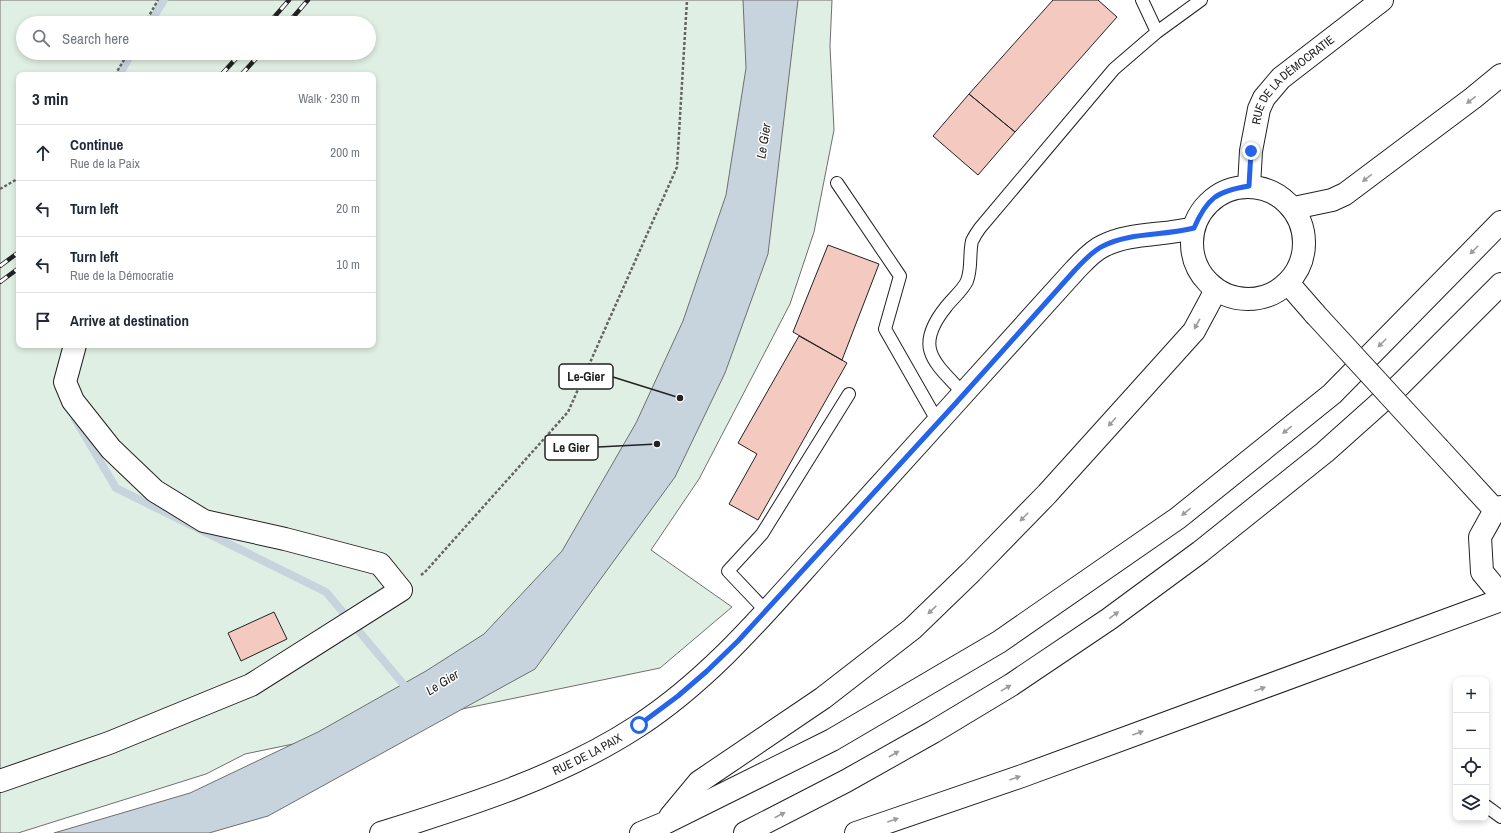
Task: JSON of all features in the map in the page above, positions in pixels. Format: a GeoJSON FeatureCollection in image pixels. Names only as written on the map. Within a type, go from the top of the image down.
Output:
{"type":"FeatureCollection","features":[{"type":"Feature","properties":{"kind":"main road","name":"RUE DE LA DÉMOCRATIE"},"geometry":{"type":"LineString","coordinates":[[1249,186],[1251,151],[1259,109],[1264,98],[1281,78],[1382,0]]}},
{"type":"Feature","properties":{"kind":"main road"},"geometry":{"type":"LineString","coordinates":[[1294,208],[1332,200],[1346,194],[1501,75]]}},
{"type":"Feature","properties":{"kind":"main road"},"geometry":{"type":"LineString","coordinates":[[1249,186],[1274,192],[1294,208],[1302,223],[1305,239],[1304,255],[1298,270],[1288,283],[1276,292],[1261,298],[1246,300],[1230,297],[1216,290],[1203,278],[1195,262],[1192,245],[1194,228],[1201,211],[1214,197],[1231,189],[1249,186]]}},
{"type":"Feature","properties":{"kind":"main road"},"geometry":{"type":"LineString","coordinates":[[641,833],[665,823],[832,740],[999,642],[1178,518],[1332,394],[1501,222]]}},
{"type":"Feature","properties":{"kind":"main road","name":"RUE DE LA PAIX"},"geometry":{"type":"LineString","coordinates":[[382,833],[502,793],[561,768],[605,746],[639,725],[678,696],[707,671],[766,611],[1087,258],[1102,246],[1116,241],[1180,232],[1194,228]]}},
{"type":"Feature","properties":{"kind":"main road"},"geometry":{"type":"LineString","coordinates":[[1288,283],[1439,448],[1498,509],[1480,537],[1482,572],[1501,595]]}},
{"type":"Feature","properties":{"kind":"main road"},"geometry":{"type":"LineString","coordinates":[[745,833],[846,781],[933,732],[1010,685],[1109,619],[1200,552],[1325,452],[1400,385],[1501,284]]}},
{"type":"Feature","properties":{"kind":"main road"},"geometry":{"type":"LineString","coordinates":[[665,823],[699,782],[824,698],[912,630],[1047,494],[1194,331],[1216,290]]}},
{"type":"Feature","properties":{"kind":"main road"},"geometry":{"type":"LineString","coordinates":[[0,781],[109,743],[251,685],[401,590],[380,564],[285,539],[204,521],[155,491],[111,449],[73,401],[66,382],[74,348]]}},
{"type":"Feature","properties":{"kind":"main road"},"geometry":{"type":"LineString","coordinates":[[856,833],[1030,773],[1501,600]]}},
{"type":"Feature","properties":{"kind":"lane"},"geometry":{"type":"LineString","coordinates":[[1142,0],[1156,32]]}},
{"type":"Feature","properties":{"kind":"lane"},"geometry":{"type":"LineString","coordinates":[[964,394],[935,363],[929,347],[929,339],[936,320],[966,282],[970,269],[972,240],[980,228],[1114,69],[1156,32],[1201,0]]}},
{"type":"Feature","properties":{"kind":"lane"},"geometry":{"type":"LineString","coordinates":[[837,183],[900,276],[884,329],[938,422]]}},
{"type":"Feature","properties":{"kind":"lane"},"geometry":{"type":"LineString","coordinates":[[766,611],[728,571],[762,534],[849,394]]}},
{"type":"Feature","properties":{"kind":"lane"},"geometry":{"type":"LineString","coordinates":[[1489,808],[1501,817]]}},
{"type":"Feature","properties":{"kind":"path"},"geometry":{"type":"LineString","coordinates":[[149,16],[158,0]]}},
{"type":"Feature","properties":{"kind":"path"},"geometry":{"type":"LineString","coordinates":[[401,590],[425,572],[568,412],[677,167],[687,0]]}},
{"type":"Feature","properties":{"kind":"path"},"geometry":{"type":"LineString","coordinates":[[117,72],[124,60]]}},
{"type":"Feature","properties":{"kind":"path"},"geometry":{"type":"LineString","coordinates":[[0,189],[16,180]]}},
{"type":"Feature","properties":{"kind":"green space"},"geometry":{"type":"Polygon","coordinates":[[[0,0],[832,0],[830,46],[834,130],[814,232],[790,304],[699,479],[651,550],[732,607],[660,668],[245,754],[206,774],[18,833],[0,833],[0,0]]]}},
{"type":"Feature","properties":{"kind":"water"},"geometry":{"type":"Polygon","coordinates":[[[743,0],[798,0],[768,254],[725,373],[675,477],[535,669],[268,816],[209,833],[54,833],[190,793],[318,732],[426,671],[484,634],[562,551],[636,423],[683,321],[726,195],[746,68],[743,0]]]}},
{"type":"Feature","properties":{"kind":"building"},"geometry":{"type":"Polygon","coordinates":[[[1053,0],[1098,0],[1117,17],[1015,132],[969,94],[1053,0]]]}},
{"type":"Feature","properties":{"kind":"building"},"geometry":{"type":"Polygon","coordinates":[[[969,94],[1015,132],[978,175],[933,136],[969,94]]]}},
{"type":"Feature","properties":{"kind":"building"},"geometry":{"type":"Polygon","coordinates":[[[828,245],[879,264],[842,360],[793,332],[828,245]]]}},
{"type":"Feature","properties":{"kind":"building"},"geometry":{"type":"Polygon","coordinates":[[[799,336],[847,363],[758,520],[729,504],[757,454],[738,443],[799,336]]]}},
{"type":"Feature","properties":{"kind":"building"},"geometry":{"type":"Polygon","coordinates":[[[274,612],[287,639],[241,661],[228,633],[274,612]]]}},
{"type":"Feature","properties":{"kind":"waterway"},"geometry":{"type":"LineString","coordinates":[[154,16],[164,0]]}},
{"type":"Feature","properties":{"kind":"waterway"},"geometry":{"type":"LineString","coordinates":[[121,72],[128,60]]}},
{"type":"Feature","properties":{"kind":"waterway"},"geometry":{"type":"LineString","coordinates":[[75,419],[116,488],[326,592],[409,691]]}},
{"type":"Feature","properties":{"kind":"railway"},"geometry":{"type":"LineString","coordinates":[[275,16],[289,0]]}},
{"type":"Feature","properties":{"kind":"railway"},"geometry":{"type":"LineString","coordinates":[[294,16],[308,0]]}},
{"type":"Feature","properties":{"kind":"railway"},"geometry":{"type":"LineString","coordinates":[[224,72],[235,60]]}},
{"type":"Feature","properties":{"kind":"railway"},"geometry":{"type":"LineString","coordinates":[[244,72],[255,60]]}},
{"type":"Feature","properties":{"kind":"railway"},"geometry":{"type":"LineString","coordinates":[[0,266],[16,254]]}},
{"type":"Feature","properties":{"kind":"railway"},"geometry":{"type":"LineString","coordinates":[[0,282],[16,270]]}},
{"type":"Feature","properties":{"kind":"place","name":"Le-Gier"},"geometry":{"type":"Point","coordinates":[680,398]}},
{"type":"Feature","properties":{"kind":"place","name":"Le Gier"},"geometry":{"type":"Point","coordinates":[657,444]}},
{"type":"Feature","properties":{"kind":"route"},"geometry":{"type":"LineString","coordinates":[[639,725],[678,696],[738,641],[1087,258],[1102,246],[1116,241],[1134,237],[1180,232],[1194,228],[1201,211],[1214,197],[1231,189],[1249,186],[1251,151]]}}]}
